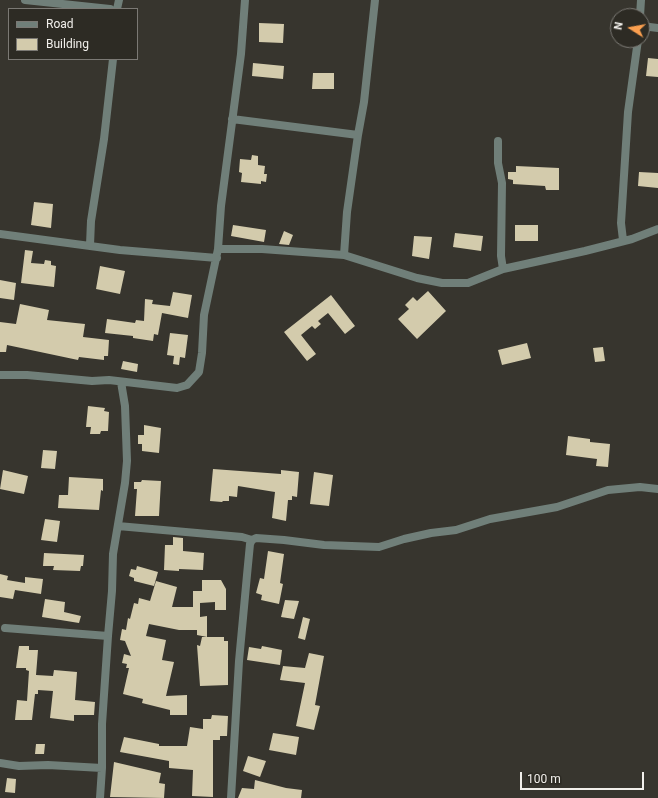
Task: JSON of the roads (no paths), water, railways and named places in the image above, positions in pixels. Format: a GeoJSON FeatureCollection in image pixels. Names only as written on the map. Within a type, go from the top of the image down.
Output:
{"type":"FeatureCollection","features":[{"type":"Feature","properties":{"kind":"street"},"geometry":{"type":"LineString","coordinates":[[25,0],[101,8]]}},
{"type":"Feature","properties":{"kind":"street"},"geometry":{"type":"LineString","coordinates":[[0,375],[27,375],[177,388],[187,385],[199,372],[203,346],[204,315],[218,249],[232,119],[241,54],[245,0]]}},
{"type":"Feature","properties":{"kind":"street"},"geometry":{"type":"LineString","coordinates":[[344,256],[358,135],[365,95],[375,0]]}},
{"type":"Feature","properties":{"kind":"street"},"geometry":{"type":"LineString","coordinates":[[623,240],[621,223],[628,112],[637,48]]}},
{"type":"Feature","properties":{"kind":"street"},"geometry":{"type":"LineString","coordinates":[[90,245],[91,221],[104,139],[113,60]]}},
{"type":"Feature","properties":{"kind":"street"},"geometry":{"type":"LineString","coordinates":[[232,119],[358,135]]}},
{"type":"Feature","properties":{"kind":"street"},"geometry":{"type":"LineString","coordinates":[[498,141],[498,163],[503,197],[501,256],[503,269]]}},
{"type":"Feature","properties":{"kind":"street"},"geometry":{"type":"LineString","coordinates":[[218,249],[262,249],[344,256],[417,278],[442,283],[468,283],[503,269],[623,240],[658,229]]}},
{"type":"Feature","properties":{"kind":"street"},"geometry":{"type":"LineString","coordinates":[[0,234],[166,254],[216,258]]}},
{"type":"Feature","properties":{"kind":"street"},"geometry":{"type":"LineString","coordinates":[[100,798],[102,724],[112,591],[113,554],[127,461],[125,406],[121,382]]}},
{"type":"Feature","properties":{"kind":"street"},"geometry":{"type":"LineString","coordinates":[[118,526],[252,540],[256,538],[324,545],[379,547],[404,539],[431,533],[456,530],[490,519],[557,507],[608,490],[640,487],[658,489]]}},
{"type":"Feature","properties":{"kind":"street"},"geometry":{"type":"LineString","coordinates":[[232,798],[239,661],[248,563],[252,540]]}},
{"type":"Feature","properties":{"kind":"street"},"geometry":{"type":"LineString","coordinates":[[5,628],[108,636]]}},
{"type":"Feature","properties":{"kind":"street"},"geometry":{"type":"LineString","coordinates":[[0,763],[19,766],[48,765],[102,768]]}}]}
